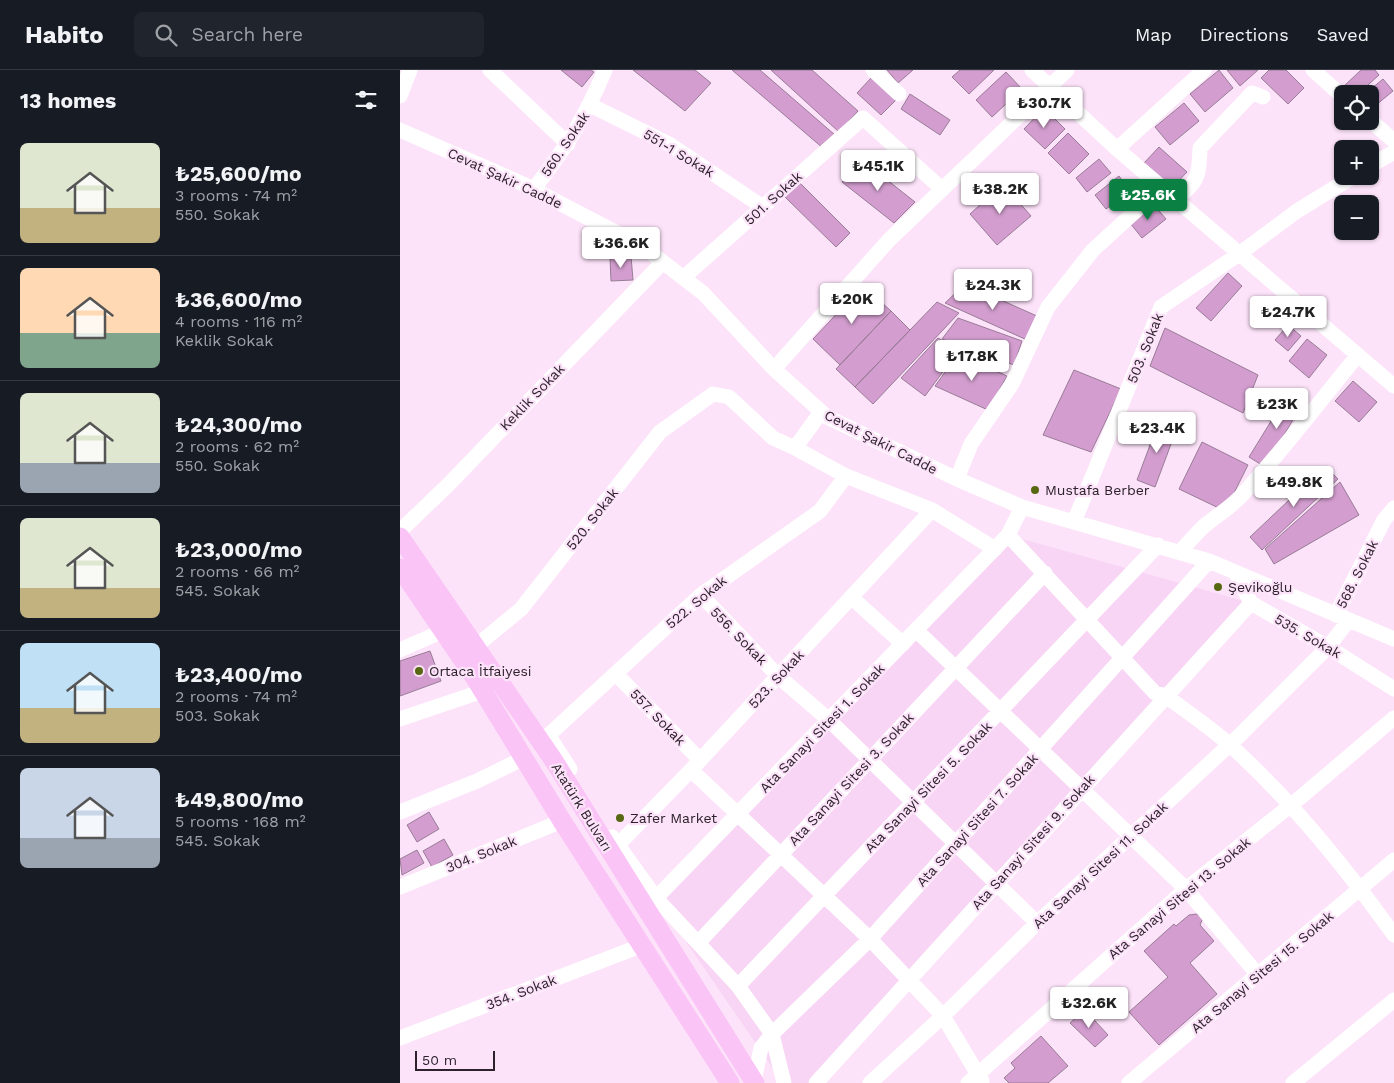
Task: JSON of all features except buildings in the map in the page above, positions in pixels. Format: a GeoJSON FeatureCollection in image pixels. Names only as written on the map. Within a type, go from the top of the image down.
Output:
{"type":"FeatureCollection","features":[{"type":"Feature","properties":{"kind":"main road","name":"Atatürk Bulvarı"},"geometry":{"type":"LineString","coordinates":[[400,537],[475,647],[545,739],[755,1082]]}},
{"type":"Feature","properties":{"kind":"main road","name":"Atatürk Bulvarı"},"geometry":{"type":"LineString","coordinates":[[401,570],[483,691],[562,821],[730,1083]]}},
{"type":"Feature","properties":{"kind":"street"},"geometry":{"type":"LineString","coordinates":[[400,96],[410,70]]}},
{"type":"Feature","properties":{"kind":"street","name":"560. Sokak"},"geometry":{"type":"LineString","coordinates":[[534,190],[568,144],[590,105],[605,70]]}},
{"type":"Feature","properties":{"kind":"street"},"geometry":{"type":"LineString","coordinates":[[873,70],[899,94]]}},
{"type":"Feature","properties":{"kind":"street"},"geometry":{"type":"LineString","coordinates":[[1032,70],[1117,149],[1394,386]]}},
{"type":"Feature","properties":{"kind":"street"},"geometry":{"type":"LineString","coordinates":[[774,368],[889,240],[1067,70]]}},
{"type":"Feature","properties":{"kind":"street"},"geometry":{"type":"LineString","coordinates":[[1117,149],[1204,70]]}},
{"type":"Feature","properties":{"kind":"street"},"geometry":{"type":"LineString","coordinates":[[1313,70],[1334,89]]}},
{"type":"Feature","properties":{"kind":"street"},"geometry":{"type":"LineString","coordinates":[[495,71],[568,144]]}},
{"type":"Feature","properties":{"kind":"street"},"geometry":{"type":"LineString","coordinates":[[1176,199],[1192,187],[1199,170],[1200,148],[1252,93],[1263,96]]}},
{"type":"Feature","properties":{"kind":"street","name":"551-1 Sokak"},"geometry":{"type":"LineString","coordinates":[[590,105],[669,144],[763,207]]}},
{"type":"Feature","properties":{"kind":"street","name":"501. Sokak"},"geometry":{"type":"LineString","coordinates":[[683,278],[863,118],[942,189]]}},
{"type":"Feature","properties":{"kind":"street"},"geometry":{"type":"LineString","coordinates":[[1379,128],[1394,140]]}},
{"type":"Feature","properties":{"kind":"street","name":"Cevat Şakir Cadde"},"geometry":{"type":"LineString","coordinates":[[400,130],[534,190],[642,246],[703,293],[774,368],[827,417],[956,479],[1022,507],[1209,561],[1394,639]]}},
{"type":"Feature","properties":{"kind":"street"},"geometry":{"type":"LineString","coordinates":[[1379,161],[1394,152]]}},
{"type":"Feature","properties":{"kind":"street","name":"503. Sokak"},"geometry":{"type":"LineString","coordinates":[[1074,522],[1161,307],[1239,254],[1297,211],[1339,185]]}},
{"type":"Feature","properties":{"kind":"street"},"geometry":{"type":"LineString","coordinates":[[956,479],[971,444],[1012,384],[1048,308],[1093,250],[1162,188]]}},
{"type":"Feature","properties":{"kind":"street","name":"Keklik Sokak"},"geometry":{"type":"LineString","coordinates":[[400,531],[448,485],[664,262]]}},
{"type":"Feature","properties":{"kind":"street"},"geometry":{"type":"LineString","coordinates":[[1180,552],[1204,527],[1221,515],[1239,498],[1276,458],[1303,420],[1358,355]]}},
{"type":"Feature","properties":{"kind":"street","name":"520. Sokak"},"geometry":{"type":"LineString","coordinates":[[475,647],[521,609],[660,432],[713,394],[729,397],[773,438],[795,448]]}},
{"type":"Feature","properties":{"kind":"street"},"geometry":{"type":"LineString","coordinates":[[821,412],[795,448],[846,476],[932,510],[995,549]]}},
{"type":"Feature","properties":{"kind":"street","name":"522. Sokak"},"geometry":{"type":"LineString","coordinates":[[545,739],[701,595],[820,511],[846,476]]}},
{"type":"Feature","properties":{"kind":"street","name":"Ata Sanayi Sitesi 1. Sokak"},"geometry":{"type":"LineString","coordinates":[[656,898],[995,549],[1008,535],[1022,507]]}},
{"type":"Feature","properties":{"kind":"street","name":"568. Sokak"},"geometry":{"type":"LineString","coordinates":[[1328,647],[1384,520],[1394,508]]}},
{"type":"Feature","properties":{"kind":"street","name":"523. Sokak"},"geometry":{"type":"LineString","coordinates":[[614,849],[696,765],[932,510]]}},
{"type":"Feature","properties":{"kind":"street"},"geometry":{"type":"LineString","coordinates":[[1008,535],[1155,693],[1166,696],[1229,745],[1290,806],[1360,889],[1394,935]]}},
{"type":"Feature","properties":{"kind":"street","name":"Ata Sanayi Sitesi 5. Sokak"},"geometry":{"type":"LineString","coordinates":[[738,986],[1158,545]]}},
{"type":"Feature","properties":{"kind":"street","name":"Ata Sanayi Sitesi 7. Sokak"},"geometry":{"type":"LineString","coordinates":[[755,1082],[762,1048],[772,1034],[870,939],[1209,561]]}},
{"type":"Feature","properties":{"kind":"street"},"geometry":{"type":"LineString","coordinates":[[1235,572],[1251,603]]}},
{"type":"Feature","properties":{"kind":"street","name":"Ata Sanayi Sitesi 3. Sokak"},"geometry":{"type":"LineString","coordinates":[[698,943],[1045,573]]}},
{"type":"Feature","properties":{"kind":"street","name":"556. Sokak"},"geometry":{"type":"LineString","coordinates":[[701,595],[778,676],[870,759],[1037,923]]}},
{"type":"Feature","properties":{"kind":"street"},"geometry":{"type":"LineString","coordinates":[[851,597],[903,644]]}},
{"type":"Feature","properties":{"kind":"street","name":"535. Sokak"},"geometry":{"type":"LineString","coordinates":[[1251,603],[1328,647],[1394,689]]}},
{"type":"Feature","properties":{"kind":"street","name":"Ata Sanayi Sitesi 9. Sokak"},"geometry":{"type":"LineString","coordinates":[[816,1083],[1251,603]]}},
{"type":"Feature","properties":{"kind":"street"},"geometry":{"type":"LineString","coordinates":[[916,630],[1081,789],[1132,835],[1186,889],[1258,975]]}},
{"type":"Feature","properties":{"kind":"street"},"geometry":{"type":"LineString","coordinates":[[400,650],[443,632]]}},
{"type":"Feature","properties":{"kind":"street","name":"Ata Sanayi Sitesi 11. Sokak"},"geometry":{"type":"LineString","coordinates":[[870,1083],[943,1016],[1037,923],[1229,745],[1328,647]]}},
{"type":"Feature","properties":{"kind":"street","name":"557. Sokak"},"geometry":{"type":"LineString","coordinates":[[616,674],[738,814],[870,939],[943,1016],[976,1080]]}},
{"type":"Feature","properties":{"kind":"street"},"geometry":{"type":"LineString","coordinates":[[400,719],[483,691]]}},
{"type":"Feature","properties":{"kind":"street","name":"Ata Sanayi Sitesi 13. Sokak"},"geometry":{"type":"LineString","coordinates":[[976,1080],[1186,889],[1290,806],[1394,718]]}},
{"type":"Feature","properties":{"kind":"street"},"geometry":{"type":"LineString","coordinates":[[400,812],[477,781],[524,758]]}},
{"type":"Feature","properties":{"kind":"street","name":"304. Sokak"},"geometry":{"type":"LineString","coordinates":[[400,887],[562,821]]}},
{"type":"Feature","properties":{"kind":"street"},"geometry":{"type":"LineString","coordinates":[[614,849],[656,898],[738,986],[772,1034],[784,1083]]}},
{"type":"Feature","properties":{"kind":"street","name":"Ata Sanayi Sitesi 15. Sokak"},"geometry":{"type":"LineString","coordinates":[[1129,1083],[1394,860]]}},
{"type":"Feature","properties":{"kind":"street","name":"354. Sokak"},"geometry":{"type":"LineString","coordinates":[[400,1038],[643,945]]}},
{"type":"Feature","properties":{"kind":"street"},"geometry":{"type":"LineString","coordinates":[[1293,1083],[1394,1000]]}},
{"type":"Feature","properties":{"kind":"shaded area"},"geometry":{"type":"Polygon","coordinates":[[[1008,535],[1251,603],[816,1083],[783,1083],[656,898],[1008,535]]]}},
{"type":"Feature","properties":{"kind":"place","name":"Mustafa Berber"},"geometry":{"type":"Point","coordinates":[1035,490]}},
{"type":"Feature","properties":{"kind":"place","name":"Şevikoğlu"},"geometry":{"type":"Point","coordinates":[1218,587]}},
{"type":"Feature","properties":{"kind":"place","name":"Ortaca İtfaiyesi"},"geometry":{"type":"Point","coordinates":[419,671]}},
{"type":"Feature","properties":{"kind":"place","name":"Zafer Market"},"geometry":{"type":"Point","coordinates":[620,818]}}]}
